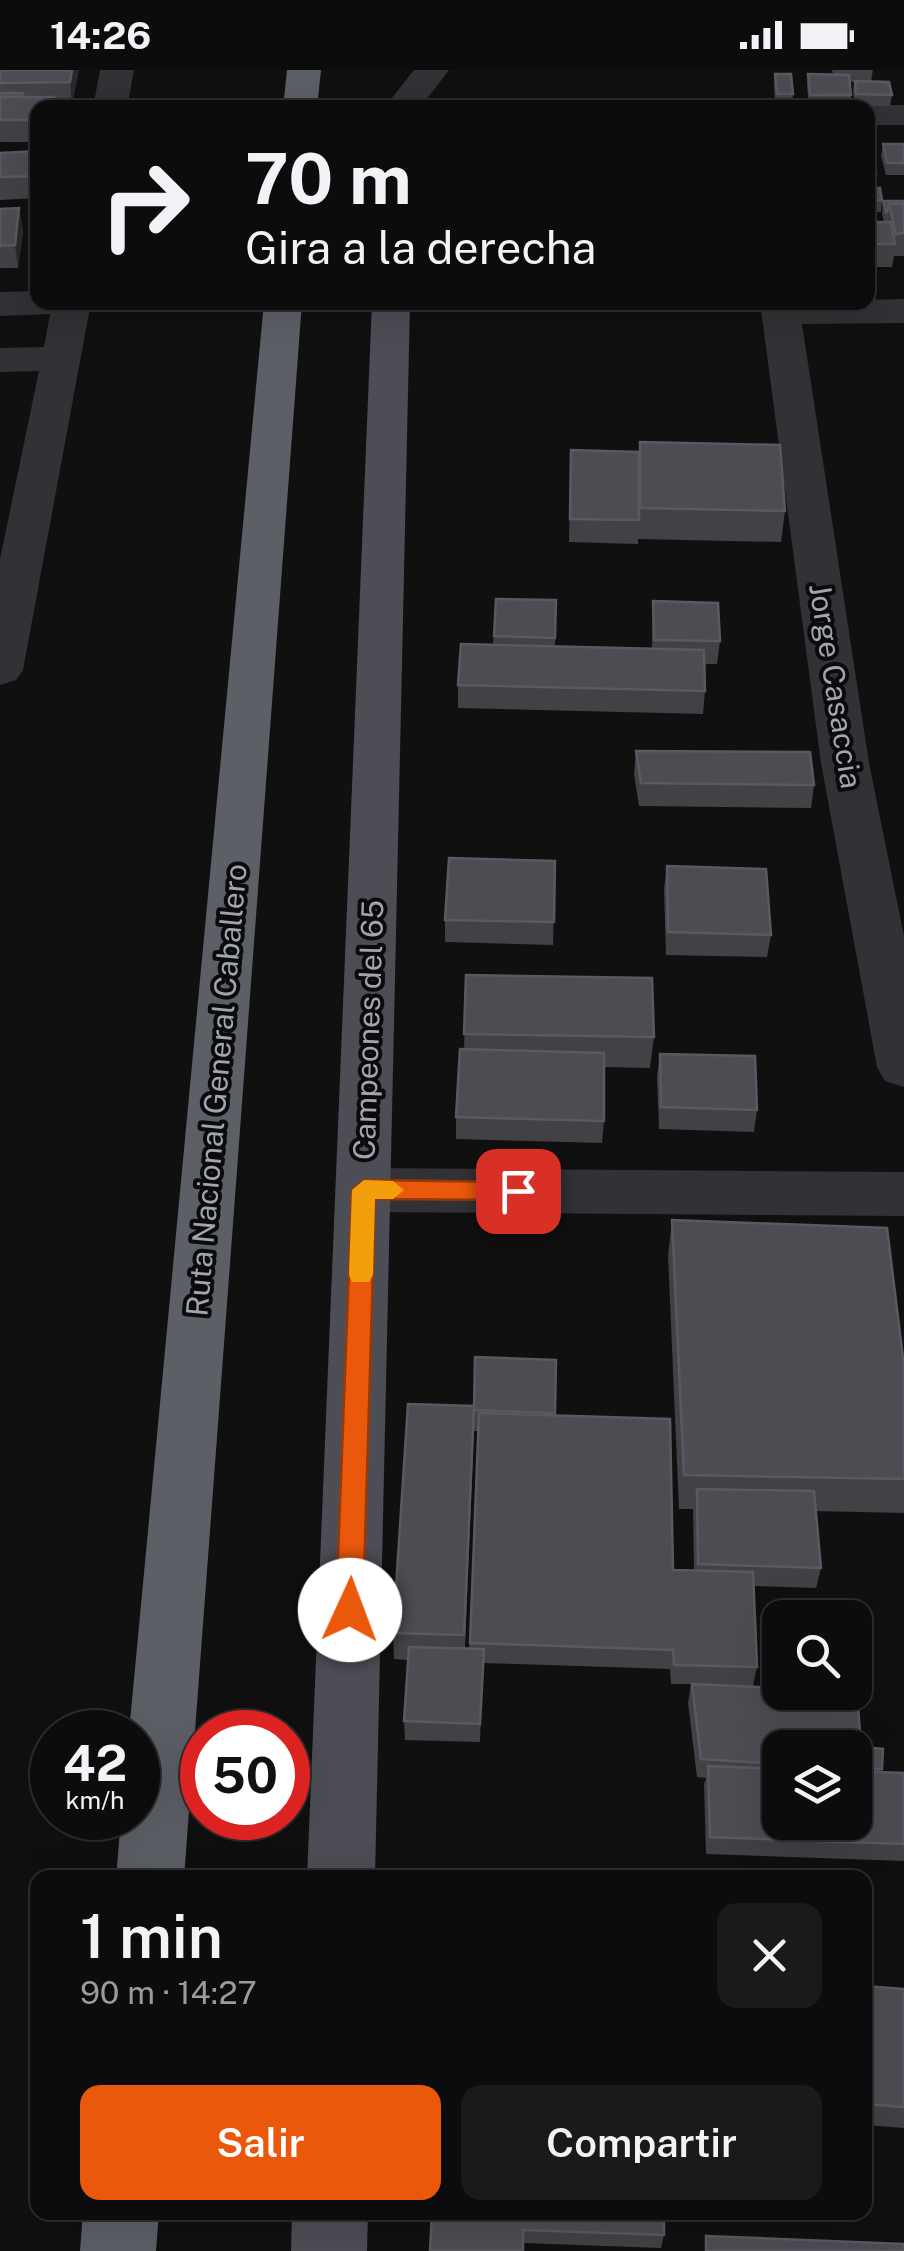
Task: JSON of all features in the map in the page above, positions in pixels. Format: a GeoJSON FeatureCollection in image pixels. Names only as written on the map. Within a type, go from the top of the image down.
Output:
{"type":"FeatureCollection","features":[{"type":"Feature","properties":{"kind":"highway"},"geometry":{"type":"LineString","coordinates":[[301,100],[304,70]]}},
{"type":"Feature","properties":{"kind":"highway","name":"Ruta Nacional General Caballero"},"geometry":{"type":"LineString","coordinates":[[151,1870],[283,310]]}},
{"type":"Feature","properties":{"kind":"highway"},"geometry":{"type":"LineString","coordinates":[[118,2251],[121,2220]]}},
{"type":"Feature","properties":{"kind":"main road","name":"Campeones del 65"},"geometry":{"type":"LineString","coordinates":[[341,1870],[392,310]]}},
{"type":"Feature","properties":{"kind":"main road"},"geometry":{"type":"LineString","coordinates":[[329,2251],[330,2220]]}},
{"type":"Feature","properties":{"kind":"street"},"geometry":{"type":"LineString","coordinates":[[112,100],[118,70]]}},
{"type":"Feature","properties":{"kind":"street"},"geometry":{"type":"LineString","coordinates":[[407,100],[432,70]]}},
{"type":"Feature","properties":{"kind":"street"},"geometry":{"type":"LineString","coordinates":[[875,115],[904,115]]}},
{"type":"Feature","properties":{"kind":"street"},"geometry":{"type":"LineString","coordinates":[[0,304],[30,303]]}},
{"type":"Feature","properties":{"kind":"street"},"geometry":{"type":"LineString","coordinates":[[0,670],[71,310]]}},
{"type":"Feature","properties":{"kind":"street","name":"Jorge Casaccia"},"geometry":{"type":"LineString","coordinates":[[780,310],[845,764],[904,1068]]}},
{"type":"Feature","properties":{"kind":"street"},"geometry":{"type":"LineString","coordinates":[[863,310],[904,311]]}},
{"type":"Feature","properties":{"kind":"street"},"geometry":{"type":"LineString","coordinates":[[0,360],[62,358]]}},
{"type":"Feature","properties":{"kind":"street"},"geometry":{"type":"LineString","coordinates":[[364,1190],[904,1194]]}},
{"type":"Feature","properties":{"kind":"building"},"geometry":{"type":"Polygon","coordinates":[[[0,70],[72,70],[70,82],[0,83],[0,70]]]}},
{"type":"Feature","properties":{"kind":"building"},"geometry":{"type":"Polygon","coordinates":[[[775,74],[791,74],[793,94],[777,94],[775,74]]]}},
{"type":"Feature","properties":{"kind":"building"},"geometry":{"type":"Polygon","coordinates":[[[808,74],[849,75],[851,95],[810,95],[808,74]]]}},
{"type":"Feature","properties":{"kind":"building"},"geometry":{"type":"Polygon","coordinates":[[[855,81],[889,82],[892,95],[856,94],[855,81]]]}},
{"type":"Feature","properties":{"kind":"building"},"geometry":{"type":"Polygon","coordinates":[[[0,93],[23,93],[21,97],[0,97],[0,93]]]}},
{"type":"Feature","properties":{"kind":"building"},"geometry":{"type":"Polygon","coordinates":[[[0,97],[54,97],[30,100],[30,120],[0,120],[0,97]]]}},
{"type":"Feature","properties":{"kind":"building"},"geometry":{"type":"Polygon","coordinates":[[[883,144],[904,144],[904,163],[887,163],[883,144]]]}},
{"type":"Feature","properties":{"kind":"building"},"geometry":{"type":"Polygon","coordinates":[[[30,151],[30,176],[0,177],[0,153],[30,151]]]}},
{"type":"Feature","properties":{"kind":"building"},"geometry":{"type":"Polygon","coordinates":[[[875,188],[880,188],[882,200],[875,200],[875,188]]]}},
{"type":"Feature","properties":{"kind":"building"},"geometry":{"type":"Polygon","coordinates":[[[883,201],[904,204],[889,204],[886,212],[883,201]]]}},
{"type":"Feature","properties":{"kind":"building"},"geometry":{"type":"Polygon","coordinates":[[[889,204],[904,204],[904,233],[896,234],[889,204]]]}},
{"type":"Feature","properties":{"kind":"building"},"geometry":{"type":"Polygon","coordinates":[[[19,208],[15,245],[0,246],[0,209],[19,208]]]}},
{"type":"Feature","properties":{"kind":"building"},"geometry":{"type":"Polygon","coordinates":[[[875,222],[891,222],[895,244],[875,244],[875,222]]]}},
{"type":"Feature","properties":{"kind":"building"},"geometry":{"type":"Polygon","coordinates":[[[640,442],[780,445],[785,511],[640,508],[640,442]]]}},
{"type":"Feature","properties":{"kind":"building"},"geometry":{"type":"Polygon","coordinates":[[[571,450],[639,452],[639,520],[570,519],[571,450]]]}},
{"type":"Feature","properties":{"kind":"building"},"geometry":{"type":"Polygon","coordinates":[[[496,599],[556,600],[555,638],[494,636],[496,599]]]}},
{"type":"Feature","properties":{"kind":"building"},"geometry":{"type":"Polygon","coordinates":[[[653,601],[718,603],[720,641],[654,640],[653,601]]]}},
{"type":"Feature","properties":{"kind":"building"},"geometry":{"type":"Polygon","coordinates":[[[461,644],[704,650],[705,691],[458,685],[461,644]]]}},
{"type":"Feature","properties":{"kind":"building"},"geometry":{"type":"Polygon","coordinates":[[[636,751],[810,752],[814,785],[641,783],[636,751]]]}},
{"type":"Feature","properties":{"kind":"building"},"geometry":{"type":"Polygon","coordinates":[[[449,858],[555,861],[554,922],[445,920],[449,858]]]}},
{"type":"Feature","properties":{"kind":"building"},"geometry":{"type":"Polygon","coordinates":[[[667,866],[766,869],[771,935],[668,932],[667,866]]]}},
{"type":"Feature","properties":{"kind":"building"},"geometry":{"type":"Polygon","coordinates":[[[466,975],[652,978],[654,1037],[464,1034],[466,975]]]}},
{"type":"Feature","properties":{"kind":"building"},"geometry":{"type":"Polygon","coordinates":[[[460,1049],[604,1053],[604,1121],[456,1117],[460,1049]]]}},
{"type":"Feature","properties":{"kind":"building"},"geometry":{"type":"Polygon","coordinates":[[[660,1054],[755,1056],[757,1110],[661,1107],[660,1054]]]}},
{"type":"Feature","properties":{"kind":"building"},"geometry":{"type":"Polygon","coordinates":[[[672,1220],[887,1228],[904,1366],[904,1479],[684,1475],[672,1220]]]}},
{"type":"Feature","properties":{"kind":"building"},"geometry":{"type":"Polygon","coordinates":[[[475,1357],[556,1360],[555,1413],[474,1410],[475,1357]]]}},
{"type":"Feature","properties":{"kind":"building"},"geometry":{"type":"Polygon","coordinates":[[[408,1404],[474,1406],[464,1635],[393,1633],[408,1404]]]}},
{"type":"Feature","properties":{"kind":"building"},"geometry":{"type":"Polygon","coordinates":[[[479,1413],[670,1419],[673,1570],[753,1572],[757,1667],[674,1665],[673,1650],[470,1643],[479,1413]]]}},
{"type":"Feature","properties":{"kind":"building"},"geometry":{"type":"Polygon","coordinates":[[[697,1489],[814,1491],[821,1568],[698,1564],[697,1489]]]}},
{"type":"Feature","properties":{"kind":"building"},"geometry":{"type":"Polygon","coordinates":[[[409,1647],[484,1649],[480,1724],[404,1721],[409,1647]]]}},
{"type":"Feature","properties":{"kind":"building"},"geometry":{"type":"Polygon","coordinates":[[[692,1684],[762,1687],[762,1710],[858,1710],[860,1730],[762,1730],[762,1763],[701,1759],[692,1684]]]}},
{"type":"Feature","properties":{"kind":"building"},"geometry":{"type":"Polygon","coordinates":[[[872,1748],[883,1749],[882,1769],[872,1769],[872,1748]]]}},
{"type":"Feature","properties":{"kind":"building"},"geometry":{"type":"Polygon","coordinates":[[[708,1766],[762,1768],[762,1839],[710,1837],[708,1766]]]}},
{"type":"Feature","properties":{"kind":"building"},"geometry":{"type":"Polygon","coordinates":[[[872,1772],[904,1773],[904,1844],[793,1840],[872,1840],[872,1772]]]}},
{"type":"Feature","properties":{"kind":"building"},"geometry":{"type":"Polygon","coordinates":[[[872,1987],[904,1989],[904,2107],[872,2105],[872,1987]]]}},
{"type":"Feature","properties":{"kind":"building"},"geometry":{"type":"Polygon","coordinates":[[[432,2220],[664,2220],[664,2235],[523,2230],[523,2251],[430,2251],[432,2220]]]}},
{"type":"Feature","properties":{"kind":"building"},"geometry":{"type":"Polygon","coordinates":[[[706,2236],[904,2244],[904,2251],[706,2251],[706,2236]]]}},
{"type":"Feature","properties":{"kind":"slow traffic"},"geometry":{"type":"LineString","coordinates":[[361,1275],[364,1190],[393,1190]]}},
{"type":"Feature","properties":{"kind":"route"},"geometry":{"type":"LineString","coordinates":[[350,1610],[364,1190],[518,1191]]}}]}
